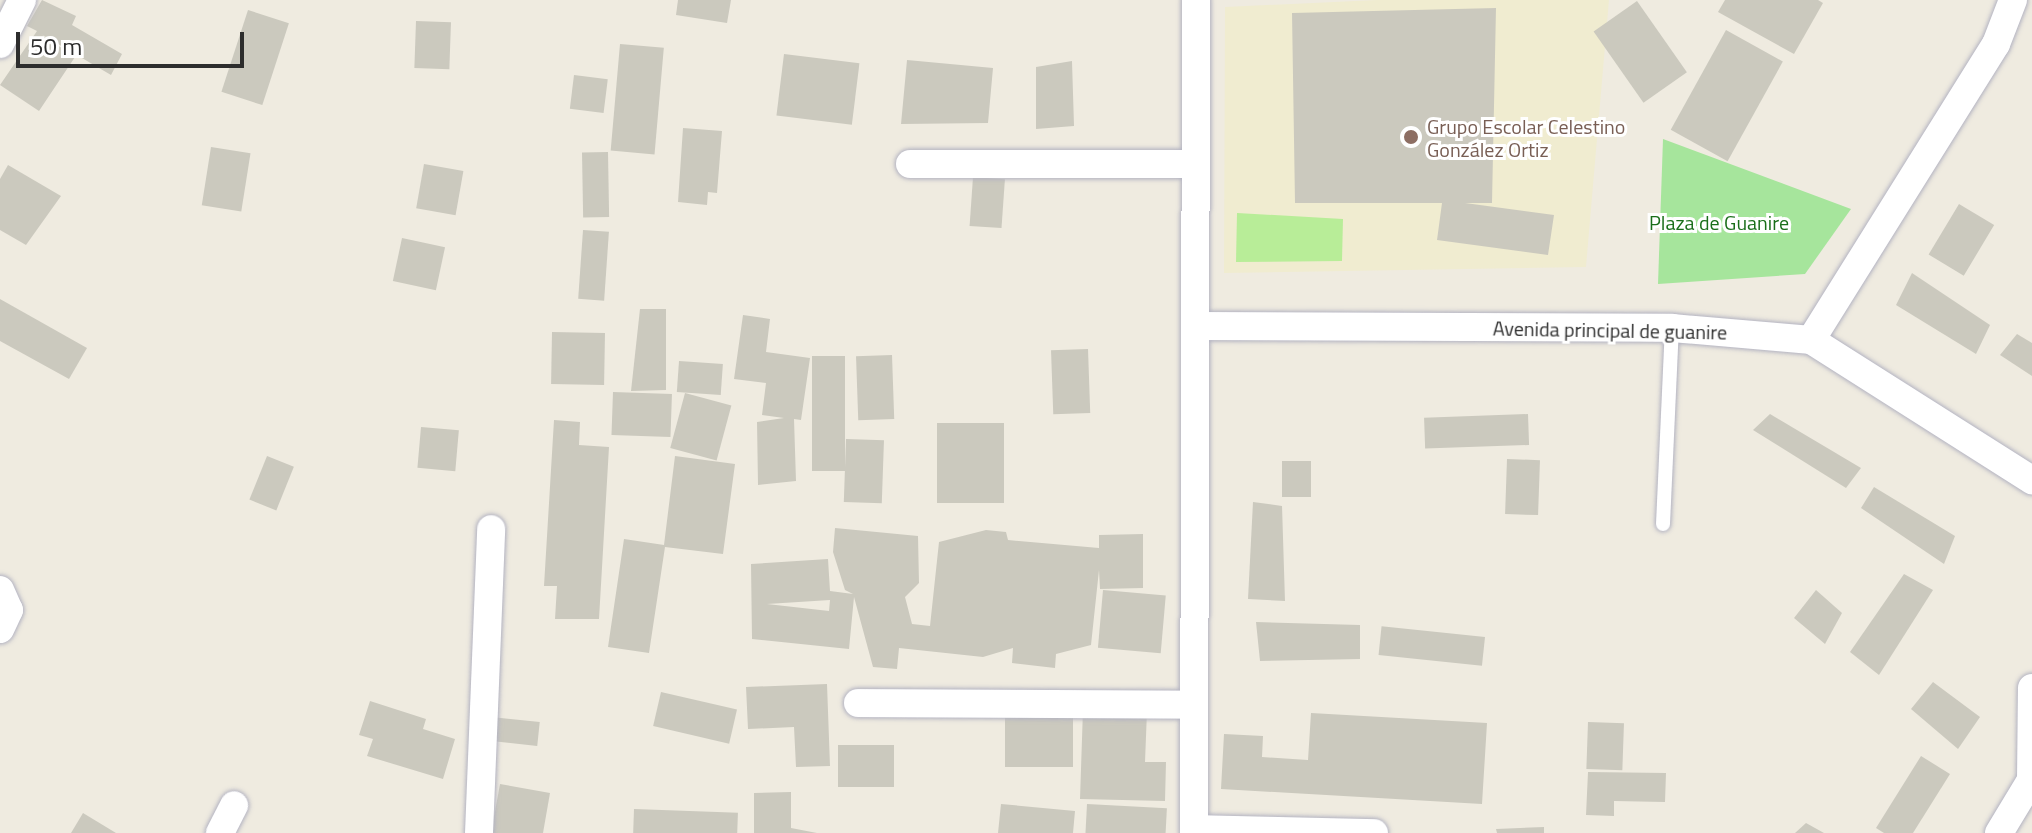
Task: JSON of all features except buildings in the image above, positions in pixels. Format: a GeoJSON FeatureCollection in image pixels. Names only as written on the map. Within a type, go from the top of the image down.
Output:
{"type":"FeatureCollection","features":[{"type":"Feature","properties":{"kind":"street"},"geometry":{"type":"LineString","coordinates":[[0,44],[22,0]]}},
{"type":"Feature","properties":{"kind":"street"},"geometry":{"type":"LineString","coordinates":[[1196,0],[1194,831],[1374,833]]}},
{"type":"Feature","properties":{"kind":"street"},"geometry":{"type":"LineString","coordinates":[[1811,340],[1996,44],[2013,0]]}},
{"type":"Feature","properties":{"kind":"street"},"geometry":{"type":"LineString","coordinates":[[910,164],[1195,164]]}},
{"type":"Feature","properties":{"kind":"street","name":"Avenida principal de guanire"},"geometry":{"type":"LineString","coordinates":[[1195,326],[1672,328],[1811,340],[2032,480]]}},
{"type":"Feature","properties":{"kind":"street"},"geometry":{"type":"LineString","coordinates":[[479,833],[491,529]]}},
{"type":"Feature","properties":{"kind":"street"},"geometry":{"type":"LineString","coordinates":[[1999,833],[2031,780],[2032,688]]}},
{"type":"Feature","properties":{"kind":"street"},"geometry":{"type":"LineString","coordinates":[[858,703],[1194,705]]}},
{"type":"Feature","properties":{"kind":"street"},"geometry":{"type":"LineString","coordinates":[[220,833],[234,805]]}},
{"type":"Feature","properties":{"kind":"lane"},"geometry":{"type":"LineString","coordinates":[[1663,524],[1672,328]]}},
{"type":"Feature","properties":{"kind":"shaded area","name":"Grupo Escolar Celestino González Ortiz"},"geometry":{"type":"Polygon","coordinates":[[[1377,0],[1609,0],[1586,267],[1224,273],[1225,7],[1377,0]]]}},
{"type":"Feature","properties":{"kind":"green space","name":"Plaza de Guanire"},"geometry":{"type":"Polygon","coordinates":[[[1663,139],[1851,209],[1805,274],[1658,284],[1663,139]]]}},
{"type":"Feature","properties":{"kind":"green space"},"geometry":{"type":"Polygon","coordinates":[[[1237,213],[1343,219],[1342,261],[1236,262],[1237,213]]]}},
{"type":"Feature","properties":{"kind":"place","name":"Grupo Escolar Celestino González Ortiz"},"geometry":{"type":"Point","coordinates":[1411,137]}}]}
